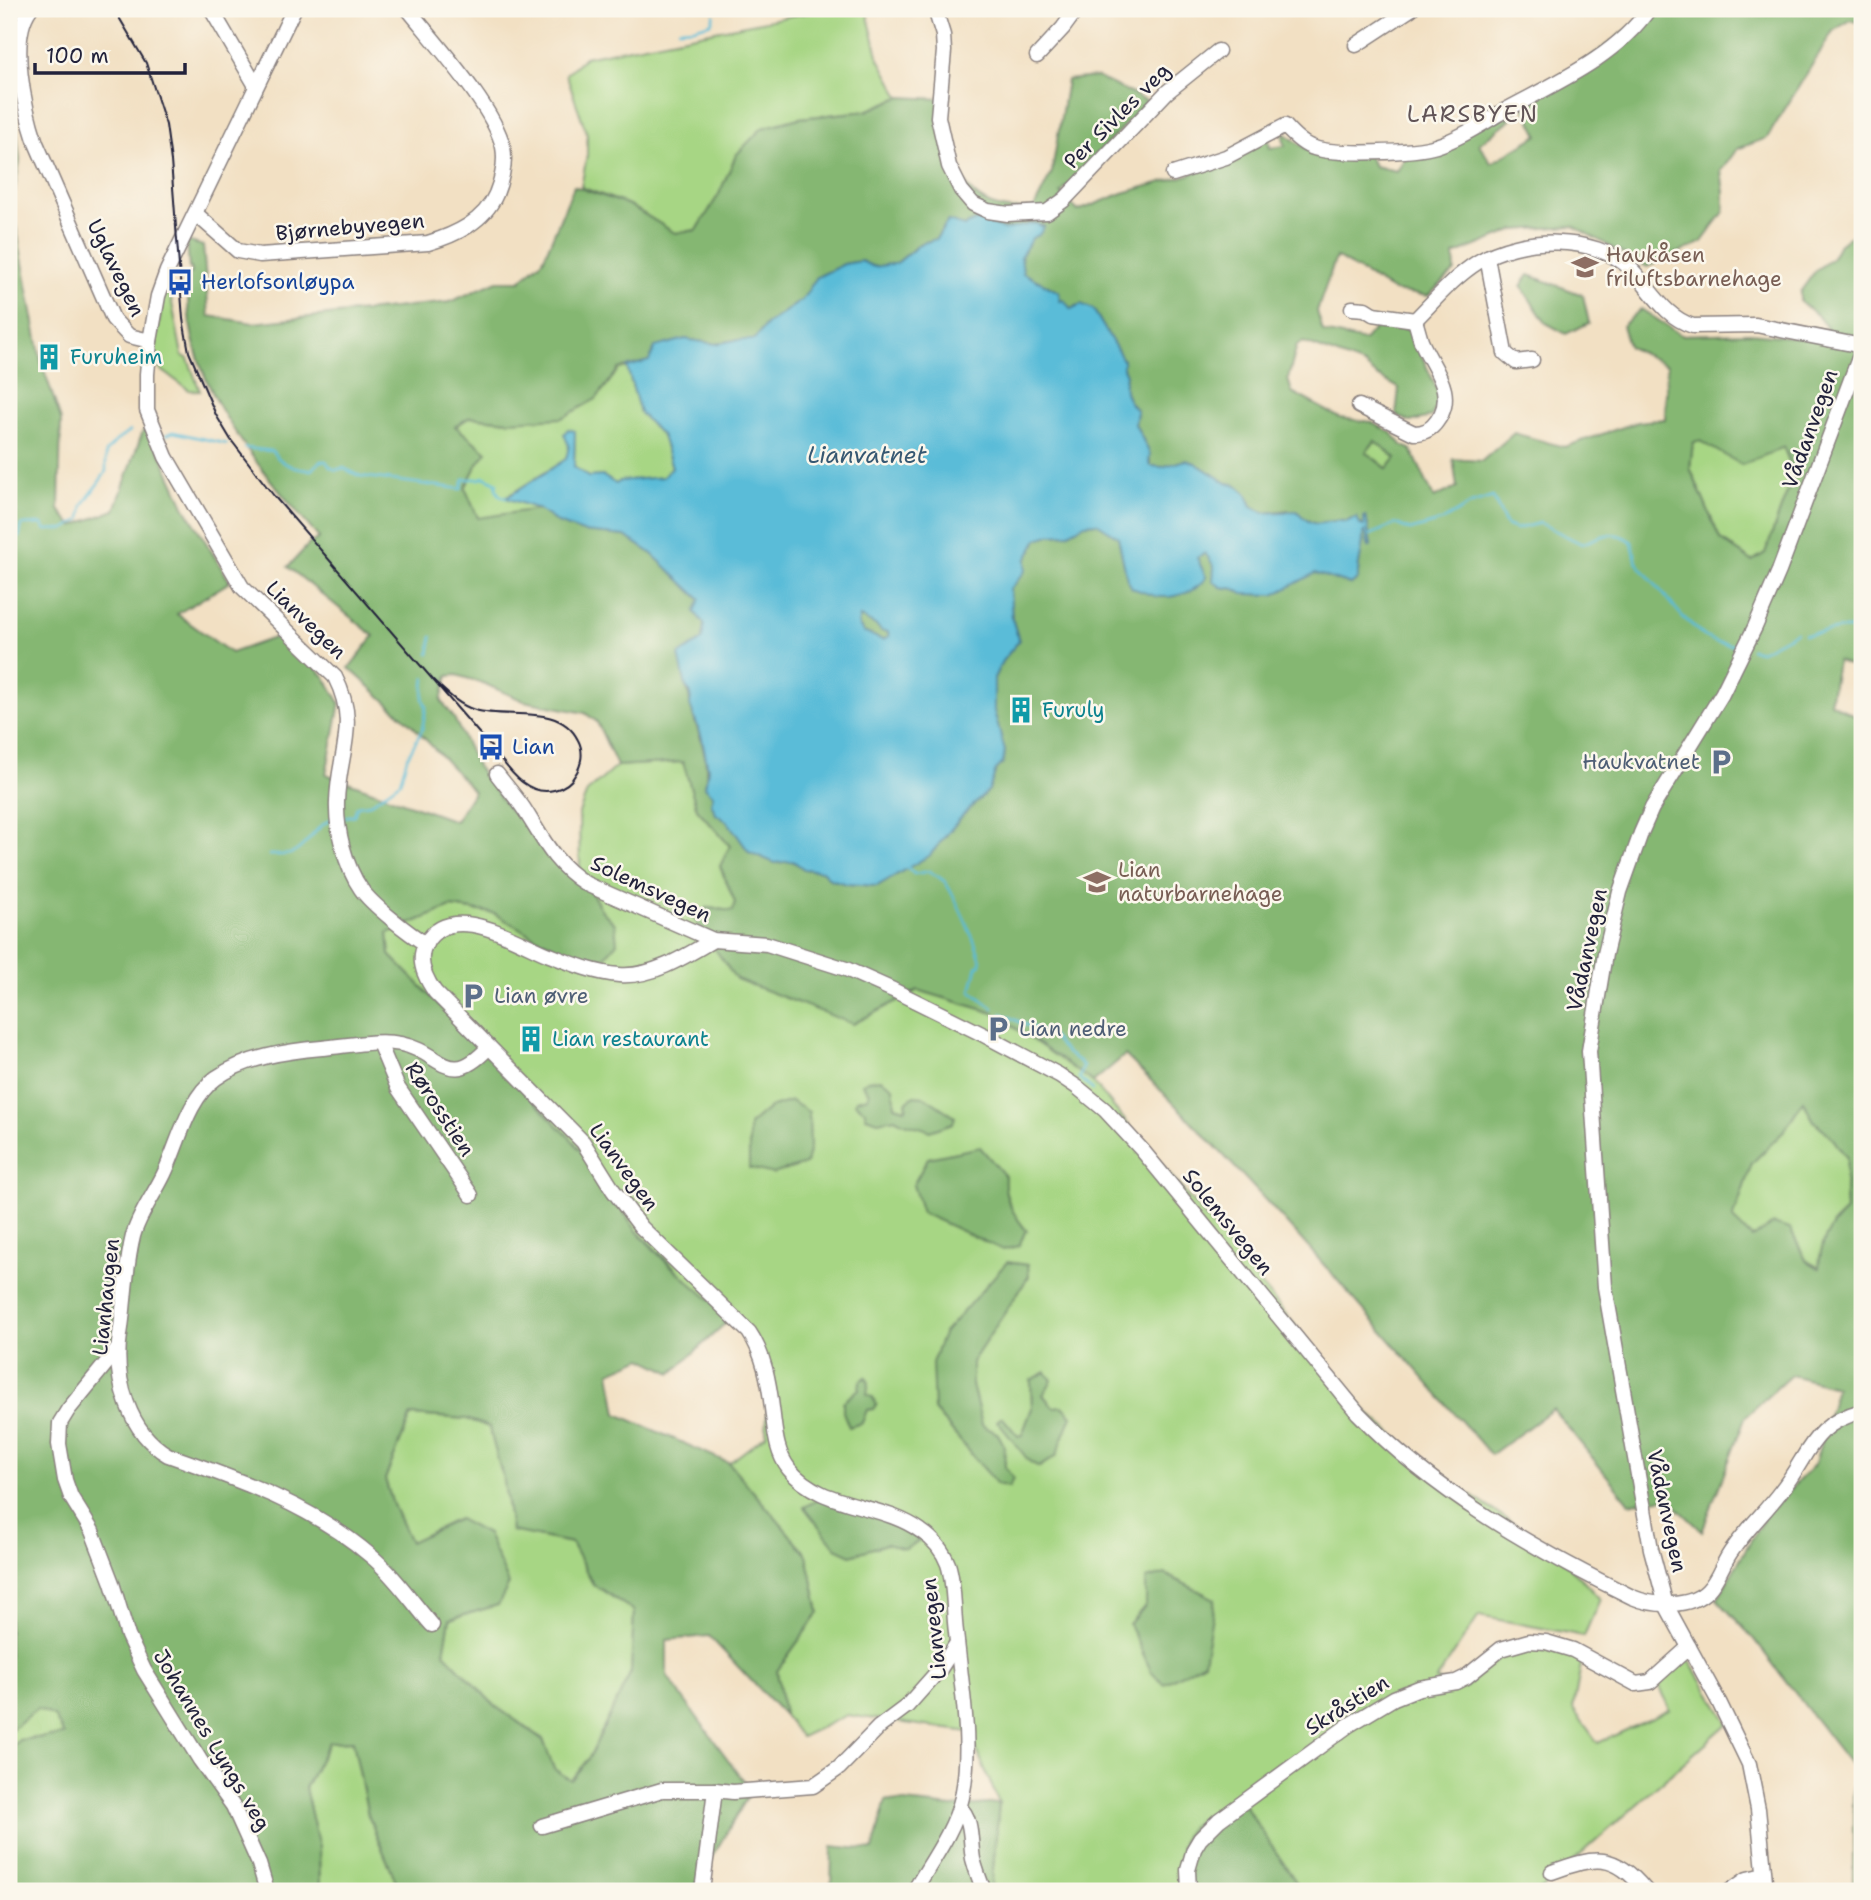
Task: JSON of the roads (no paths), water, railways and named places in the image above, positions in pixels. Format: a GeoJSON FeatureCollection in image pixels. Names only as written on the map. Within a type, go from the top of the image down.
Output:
{"type":"FeatureCollection","features":[{"type":"Feature","properties":{"kind":"street","name":"Uglavegen"},"geometry":{"type":"LineString","coordinates":[[30,9],[22,24],[21,71],[36,143],[113,319],[129,335],[150,341],[158,296],[167,271],[295,9]]}},
{"type":"Feature","properties":{"kind":"street"},"geometry":{"type":"LineString","coordinates":[[211,9],[256,86]]}},
{"type":"Feature","properties":{"kind":"street","name":"Bjørnebyvegen"},"geometry":{"type":"LineString","coordinates":[[196,214],[238,251],[260,255],[428,243],[447,237],[481,216],[493,201],[504,165],[496,128],[473,92],[408,9]]}},
{"type":"Feature","properties":{"kind":"street","name":"Per Sivles veg"},"geometry":{"type":"LineString","coordinates":[[935,9],[943,35],[944,51],[938,102],[940,128],[949,166],[961,190],[974,204],[988,211],[1008,214],[1047,212],[1064,200],[1167,92],[1218,51]]}},
{"type":"Feature","properties":{"kind":"street"},"geometry":{"type":"LineString","coordinates":[[1037,56],[1077,9]]}},
{"type":"Feature","properties":{"kind":"street"},"geometry":{"type":"LineString","coordinates":[[1356,45],[1411,9]]}},
{"type":"Feature","properties":{"kind":"street"},"geometry":{"type":"LineString","coordinates":[[1173,174],[1226,157],[1285,126],[1306,145],[1318,150],[1389,151],[1437,146],[1500,114],[1598,57],[1628,34],[1649,9]]}},
{"type":"Feature","properties":{"kind":"street","name":"Vådanvegen"},"geometry":{"type":"LineString","coordinates":[[1415,320],[1454,280],[1487,257],[1513,248],[1546,243],[1582,245],[1601,249],[1615,256],[1631,269],[1664,309],[1684,323],[1693,326],[1756,325],[1862,348],[1780,571],[1746,647],[1717,704],[1652,808],[1641,833],[1620,892],[1605,954],[1589,1051],[1605,1287],[1651,1549],[1666,1605],[1749,1765],[1756,1796],[1766,1891]]}},
{"type":"Feature","properties":{"kind":"street"},"geometry":{"type":"LineString","coordinates":[[1487,257],[1504,352],[1516,362],[1532,360]]}},
{"type":"Feature","properties":{"kind":"street"},"geometry":{"type":"LineString","coordinates":[[1353,308],[1415,320],[1421,340],[1443,383],[1445,404],[1440,416],[1429,429],[1414,433],[1359,406]]}},
{"type":"Feature","properties":{"kind":"street","name":"Lianvegen"},"geometry":{"type":"LineString","coordinates":[[150,341],[146,374],[147,410],[166,457],[242,587],[335,677],[344,694],[349,720],[337,801],[343,846],[361,890],[426,944],[422,966],[430,985],[583,1142],[613,1190],[641,1227],[750,1332],[761,1354],[768,1383],[778,1449],[791,1471],[811,1488],[825,1495],[912,1525],[932,1540],[949,1566],[965,1747],[964,1786],[959,1807],[914,1891]]}},
{"type":"Feature","properties":{"kind":"street","name":"Solemsvegen"},"geometry":{"type":"LineString","coordinates":[[497,774],[523,807],[546,847],[575,877],[586,884],[713,940],[767,944],[846,970],[984,1035],[1077,1087],[1124,1128],[1358,1413],[1391,1446],[1438,1483],[1540,1549],[1632,1597],[1666,1605]]}},
{"type":"Feature","properties":{"kind":"street","name":"Solemsvegen"},"geometry":{"type":"LineString","coordinates":[[426,944],[435,932],[448,925],[475,925],[587,969],[621,976],[644,973],[713,940]]}},
{"type":"Feature","properties":{"kind":"street","name":"Lianhaugen"},"geometry":{"type":"LineString","coordinates":[[432,1625],[373,1557],[339,1532],[287,1501],[257,1487],[157,1449],[130,1410],[121,1385],[117,1350],[134,1233],[190,1112],[206,1087],[225,1072],[266,1057],[304,1050],[379,1043],[401,1044],[455,1068],[470,1065],[489,1047]]}},
{"type":"Feature","properties":{"kind":"street","name":"Rørosstien"},"geometry":{"type":"LineString","coordinates":[[379,1043],[398,1088],[471,1195]]}},
{"type":"Feature","properties":{"kind":"street","name":"Johannes Lyngs veg"},"geometry":{"type":"LineString","coordinates":[[117,1350],[60,1423],[59,1444],[65,1480],[71,1497],[92,1531],[128,1636],[144,1670],[200,1760],[233,1806],[259,1864],[267,1891]]}},
{"type":"Feature","properties":{"kind":"street","name":"Vådanvegen"},"geometry":{"type":"LineString","coordinates":[[1666,1605],[1700,1596],[1709,1590],[1731,1550],[1783,1488],[1819,1433],[1837,1420],[1862,1411]]}},
{"type":"Feature","properties":{"kind":"street","name":"Skråstien"},"geometry":{"type":"LineString","coordinates":[[1189,1891],[1188,1870],[1194,1849],[1219,1820],[1349,1725],[1394,1698],[1419,1688],[1466,1678],[1500,1649],[1529,1641],[1546,1642],[1573,1650],[1636,1684],[1650,1682],[1689,1647]]}},
{"type":"Feature","properties":{"kind":"street"},"geometry":{"type":"LineString","coordinates":[[542,1826],[649,1793],[674,1790],[733,1792],[813,1786],[827,1778],[879,1727],[912,1701],[940,1669],[957,1643]]}},
{"type":"Feature","properties":{"kind":"street"},"geometry":{"type":"LineString","coordinates":[[702,1891],[715,1790]]}},
{"type":"Feature","properties":{"kind":"street"},"geometry":{"type":"LineString","coordinates":[[959,1807],[968,1820],[974,1861],[984,1891]]}},
{"type":"Feature","properties":{"kind":"street"},"geometry":{"type":"LineString","coordinates":[[1552,1872],[1587,1860],[1607,1861],[1620,1867],[1646,1891]]}},
{"type":"Feature","properties":{"kind":"street"},"geometry":{"type":"LineString","coordinates":[[1730,1891],[1747,1879],[1764,1875]]}},
{"type":"Feature","properties":{"kind":"water","name":"Lianvatnet"},"geometry":{"type":"Polygon","coordinates":[[[978,220],[1004,230],[1035,223],[1044,227],[1039,235],[1032,238],[1021,256],[1023,273],[1059,292],[1060,301],[1064,300],[1071,309],[1081,304],[1093,309],[1123,360],[1126,395],[1137,411],[1135,424],[1150,454],[1151,466],[1162,467],[1186,460],[1195,463],[1227,483],[1237,485],[1246,493],[1252,506],[1264,513],[1297,511],[1316,524],[1346,522],[1357,517],[1360,525],[1364,526],[1366,516],[1371,546],[1369,547],[1365,531],[1358,579],[1351,585],[1315,573],[1274,595],[1243,594],[1235,589],[1221,587],[1213,581],[1214,566],[1205,553],[1197,558],[1206,577],[1203,582],[1186,593],[1160,597],[1132,588],[1127,579],[1118,537],[1097,523],[1085,524],[1067,534],[1038,539],[1026,560],[1026,570],[1010,590],[1012,618],[1019,641],[1002,661],[994,678],[994,711],[1005,751],[1003,763],[996,770],[989,790],[962,816],[930,855],[877,886],[847,884],[830,879],[822,871],[804,869],[793,861],[775,863],[749,852],[728,822],[716,814],[711,803],[713,795],[705,787],[708,769],[702,738],[690,705],[691,694],[686,687],[679,655],[702,640],[704,624],[695,612],[700,599],[651,553],[625,536],[583,532],[558,523],[538,509],[506,498],[566,459],[569,446],[564,434],[568,429],[575,431],[574,467],[589,477],[603,476],[616,484],[620,481],[663,477],[672,467],[662,436],[640,413],[627,367],[649,361],[655,347],[685,339],[716,344],[754,340],[767,324],[802,300],[817,277],[844,264],[861,261],[874,267],[897,263],[920,244],[936,239],[948,221],[964,226],[978,220]],[[860,617],[858,624],[863,632],[883,640],[889,637],[888,632],[881,631],[860,617]]]}},
{"type":"Feature","properties":{"kind":"waterway"},"geometry":{"type":"LineString","coordinates":[[679,29],[711,23],[714,15]]}},
{"type":"Feature","properties":{"kind":"waterway"},"geometry":{"type":"LineString","coordinates":[[9,78],[16,89],[9,115]]}},
{"type":"Feature","properties":{"kind":"waterway"},"geometry":{"type":"LineString","coordinates":[[9,270],[13,274]]}},
{"type":"Feature","properties":{"kind":"waterway"},"geometry":{"type":"LineString","coordinates":[[9,529],[13,536],[19,537],[22,525],[42,524],[46,530],[65,529],[81,519],[83,505],[106,472],[106,452],[130,431]]}},
{"type":"Feature","properties":{"kind":"waterway"},"geometry":{"type":"LineString","coordinates":[[166,435],[173,432],[227,444]]}},
{"type":"Feature","properties":{"kind":"waterway"},"geometry":{"type":"LineString","coordinates":[[245,448],[272,451],[284,463],[300,469],[311,470],[321,461],[326,461],[336,470],[343,468],[360,476],[461,489],[464,479],[484,477],[497,483],[499,495],[506,498]]}},
{"type":"Feature","properties":{"kind":"waterway"},"geometry":{"type":"LineString","coordinates":[[1370,535],[1396,524],[1410,530],[1442,521],[1471,504],[1493,497],[1506,525],[1516,529],[1540,523],[1582,544],[1601,536],[1619,535],[1632,542],[1637,563],[1682,616],[1704,636],[1716,642],[1738,646]]}},
{"type":"Feature","properties":{"kind":"waterway"},"geometry":{"type":"LineString","coordinates":[[1804,634],[1862,630]]}},
{"type":"Feature","properties":{"kind":"waterway"},"geometry":{"type":"LineString","coordinates":[[1751,649],[1761,651],[1796,632]]}},
{"type":"Feature","properties":{"kind":"waterway"},"geometry":{"type":"LineString","coordinates":[[429,654],[432,636]]}},
{"type":"Feature","properties":{"kind":"waterway"},"geometry":{"type":"LineString","coordinates":[[344,817],[354,815],[357,806],[370,804],[400,782],[407,758],[422,730],[426,707],[423,698],[425,677]]}},
{"type":"Feature","properties":{"kind":"waterway"},"geometry":{"type":"LineString","coordinates":[[269,855],[293,853],[332,819]]}},
{"type":"Feature","properties":{"kind":"waterway"},"geometry":{"type":"LineString","coordinates":[[907,867],[914,874],[929,871],[948,887],[980,958],[981,964],[977,967],[971,991],[993,1008]]}},
{"type":"Feature","properties":{"kind":"waterway"},"geometry":{"type":"LineString","coordinates":[[1002,1014],[1051,1036],[1080,1062],[1083,1067],[1079,1078],[1093,1090]]}},
{"type":"Feature","properties":{"kind":"tram line"},"geometry":{"type":"LineString","coordinates":[[114,9],[146,63],[166,125],[183,319],[189,352],[216,415],[231,440],[274,496],[510,771],[534,789],[544,791],[560,788],[573,778],[582,753],[578,740],[569,728],[546,716],[488,713],[469,708],[432,679]]}},
{"type":"Feature","properties":{"kind":"place","name":"Haukåsen friluftsbarnehage"},"geometry":{"type":"Point","coordinates":[1585,267]}},
{"type":"Feature","properties":{"kind":"place","name":"Herlofsonløypa"},"geometry":{"type":"Point","coordinates":[180,282]}},
{"type":"Feature","properties":{"kind":"place","name":"Furuheim"},"geometry":{"type":"Point","coordinates":[49,357]}},
{"type":"Feature","properties":{"kind":"place","name":"Furuly"},"geometry":{"type":"Point","coordinates":[1021,710]}},
{"type":"Feature","properties":{"kind":"place","name":"Lian"},"geometry":{"type":"Point","coordinates":[491,747]}},
{"type":"Feature","properties":{"kind":"place","name":"Haukvatnet"},"geometry":{"type":"Point","coordinates":[1721,762]}},
{"type":"Feature","properties":{"kind":"place","name":"Lian naturbarnehage"},"geometry":{"type":"Point","coordinates":[1097,882]}},
{"type":"Feature","properties":{"kind":"place","name":"Lian øvre"},"geometry":{"type":"Point","coordinates":[473,996]}},
{"type":"Feature","properties":{"kind":"place","name":"Lian nedre"},"geometry":{"type":"Point","coordinates":[998,1029]}},
{"type":"Feature","properties":{"kind":"place","name":"Lian restaurant"},"geometry":{"type":"Point","coordinates":[531,1039]}},
{"type":"Feature","properties":{"kind":"district","name":"LARSBYEN"},"geometry":{"type":"Point","coordinates":[1473,114]}}]}
